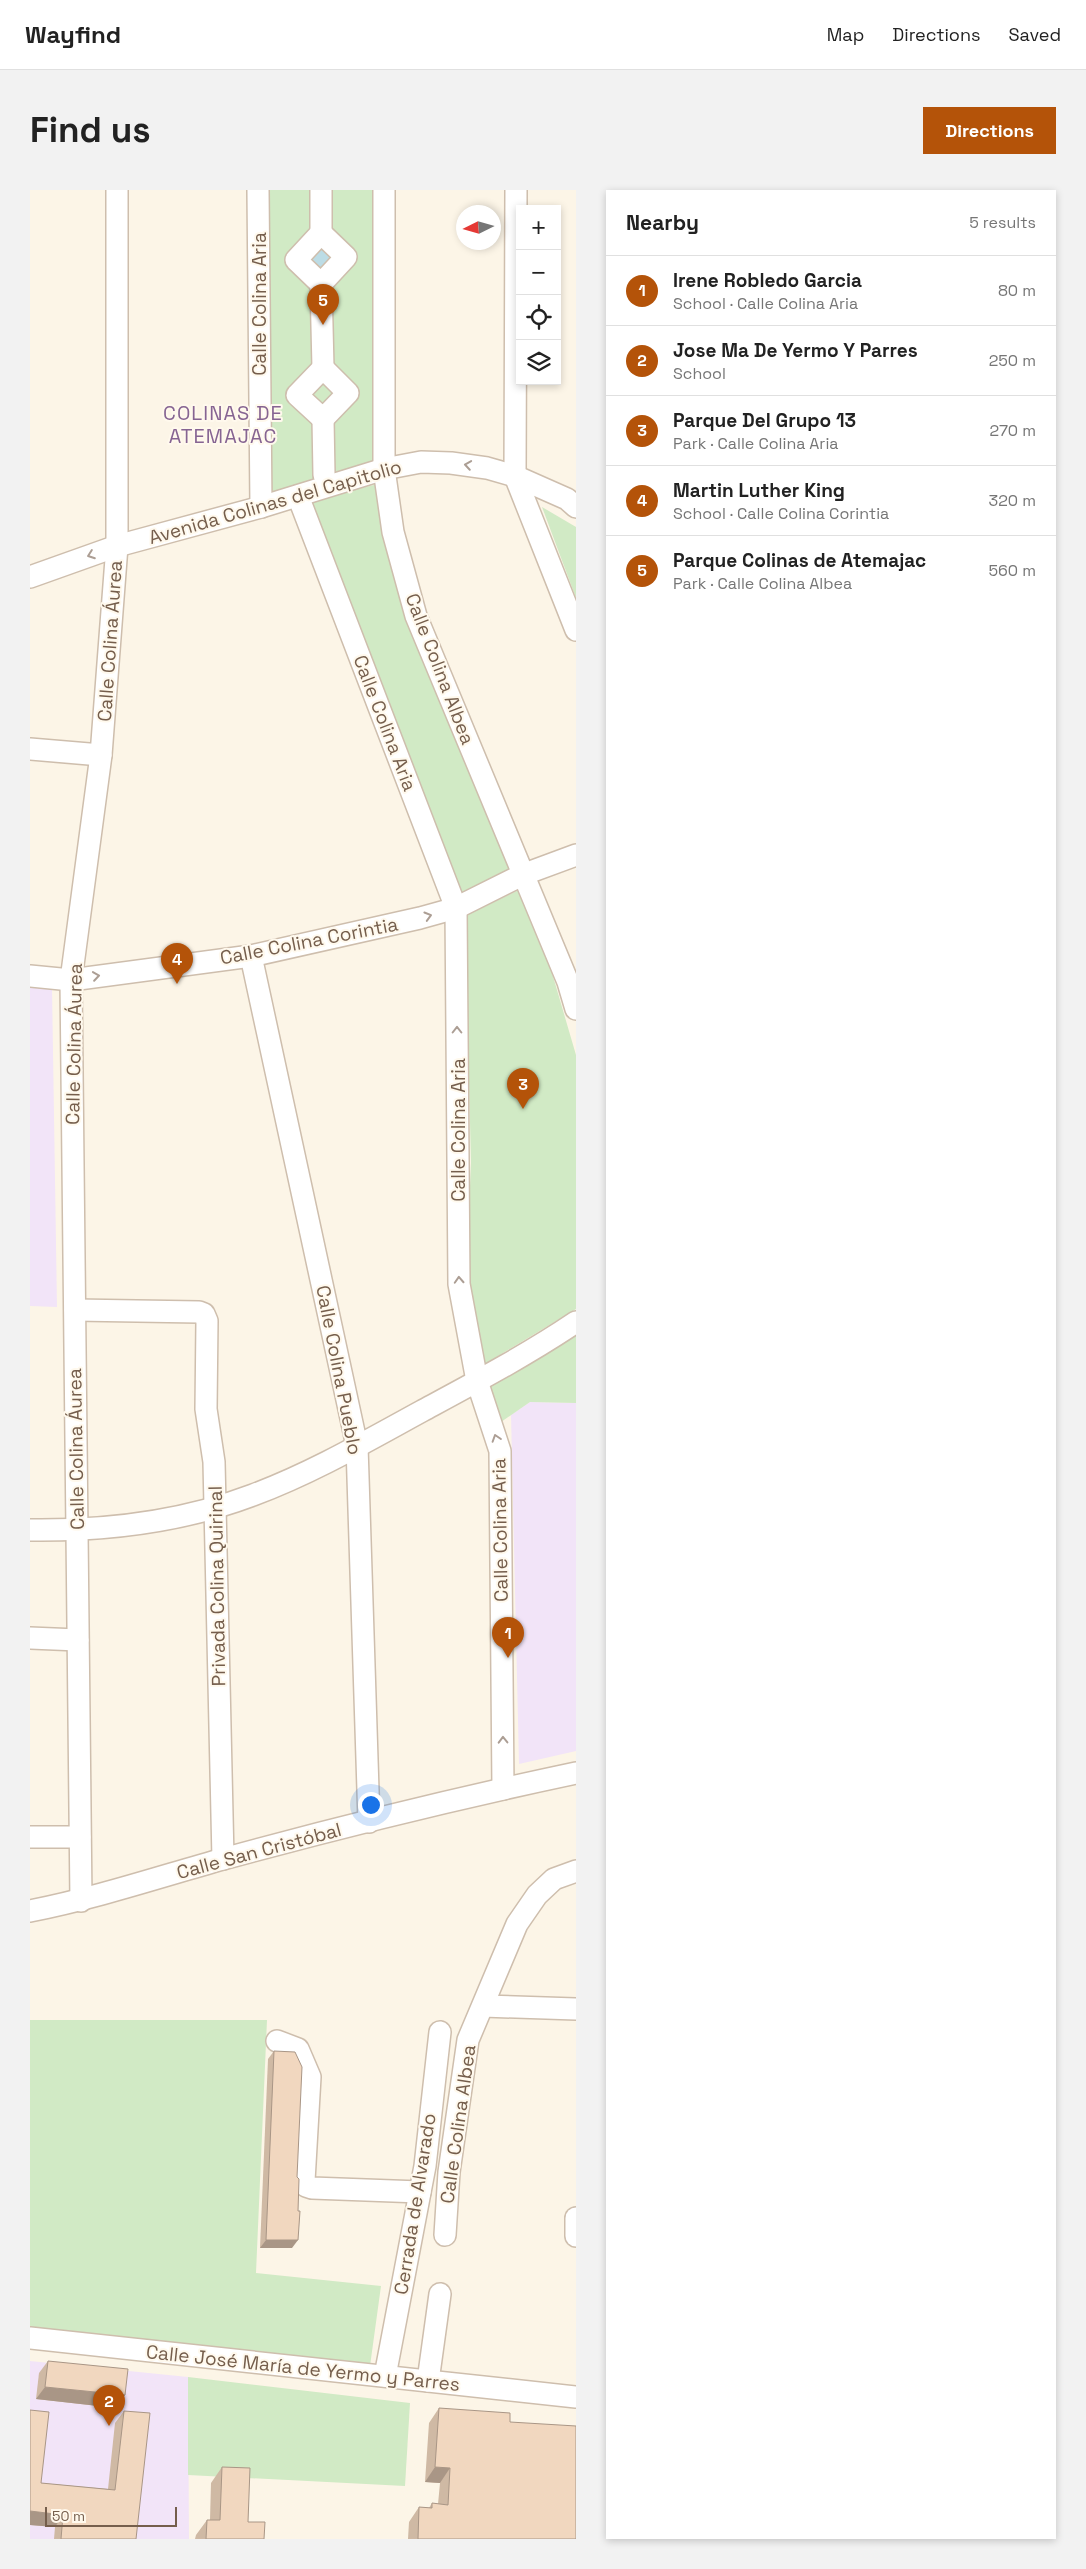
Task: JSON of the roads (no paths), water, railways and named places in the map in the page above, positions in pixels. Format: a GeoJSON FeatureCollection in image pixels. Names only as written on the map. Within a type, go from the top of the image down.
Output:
{"type":"FeatureCollection","features":[{"type":"Feature","properties":{"kind":"street","name":"Calle Colina Áurea"},"geometry":{"type":"LineString","coordinates":[[81,1901],[71,980],[101,755],[117,546],[117,190]]}},
{"type":"Feature","properties":{"kind":"street","name":"Calle Colina Aria"},"geometry":{"type":"LineString","coordinates":[[258,190],[261,507]]}},
{"type":"Feature","properties":{"kind":"street"},"geometry":{"type":"LineString","coordinates":[[321,190],[321,233],[296,260],[321,284]]}},
{"type":"Feature","properties":{"kind":"street","name":"Calle Colina Albea"},"geometry":{"type":"LineString","coordinates":[[384,190],[384,469],[393,532],[416,616],[568,982],[576,1009]]}},
{"type":"Feature","properties":{"kind":"street"},"geometry":{"type":"LineString","coordinates":[[516,190],[515,476],[576,630]]}},
{"type":"Feature","properties":{"kind":"street"},"geometry":{"type":"LineString","coordinates":[[321,233],[346,257],[321,284],[322,368],[297,395],[323,419]]}},
{"type":"Feature","properties":{"kind":"street"},"geometry":{"type":"LineString","coordinates":[[322,368],[348,392],[323,419],[324,475]]}},
{"type":"Feature","properties":{"kind":"street","name":"Avenida Colinas del Capitolio"},"geometry":{"type":"LineString","coordinates":[[30,577],[117,546],[261,507],[384,469],[421,462],[451,463],[487,468],[515,476],[567,499],[576,507]]}},
{"type":"Feature","properties":{"kind":"street","name":"Calle Colina Aria"},"geometry":{"type":"LineString","coordinates":[[298,496],[456,908],[459,1284],[478,1381],[500,1450],[503,1789]]}},
{"type":"Feature","properties":{"kind":"street"},"geometry":{"type":"LineString","coordinates":[[30,749],[101,755]]}},
{"type":"Feature","properties":{"kind":"street","name":"Calle Colina Corintia"},"geometry":{"type":"LineString","coordinates":[[30,976],[71,980],[251,956],[420,918],[456,908],[522,875],[576,855]]}},
{"type":"Feature","properties":{"kind":"street","name":"Calle Colina Pueblo"},"geometry":{"type":"LineString","coordinates":[[251,956],[357,1446],[369,1822]]}},
{"type":"Feature","properties":{"kind":"street","name":"Privada Colina Quirinal"},"geometry":{"type":"LineString","coordinates":[[75,1310],[199,1312],[204,1314],[207,1321],[206,1408],[214,1462],[223,1859]]}},
{"type":"Feature","properties":{"kind":"street"},"geometry":{"type":"LineString","coordinates":[[30,1530],[77,1531],[171,1519],[252,1496],[300,1476],[357,1446],[478,1381],[576,1322]]}},
{"type":"Feature","properties":{"kind":"street"},"geometry":{"type":"LineString","coordinates":[[30,1638],[78,1640]]}},
{"type":"Feature","properties":{"kind":"street","name":"Calle San Cristóbal"},"geometry":{"type":"LineString","coordinates":[[30,1911],[81,1901],[223,1859],[369,1822],[576,1773]]}},
{"type":"Feature","properties":{"kind":"street"},"geometry":{"type":"LineString","coordinates":[[30,1837],[80,1837]]}},
{"type":"Feature","properties":{"kind":"street","name":"Calle Colina Albea"},"geometry":{"type":"LineString","coordinates":[[444,2235],[449,2172],[468,2040],[517,1924],[537,1895],[554,1879],[576,1871]]}},
{"type":"Feature","properties":{"kind":"street"},"geometry":{"type":"LineString","coordinates":[[483,2006],[576,2010]]}},
{"type":"Feature","properties":{"kind":"street","name":"Cerrada de Alvarado"},"geometry":{"type":"LineString","coordinates":[[385,2376],[425,2166],[440,2032]]}},
{"type":"Feature","properties":{"kind":"street"},"geometry":{"type":"LineString","coordinates":[[277,2041],[298,2049],[310,2077],[304,2181],[306,2186],[312,2188],[420,2192]]}},
{"type":"Feature","properties":{"kind":"street"},"geometry":{"type":"LineString","coordinates":[[425,2166],[449,2172]]}},
{"type":"Feature","properties":{"kind":"street"},"geometry":{"type":"LineString","coordinates":[[576,2218],[576,2236]]}},
{"type":"Feature","properties":{"kind":"street"},"geometry":{"type":"LineString","coordinates":[[428,2381],[440,2294]]}},
{"type":"Feature","properties":{"kind":"street","name":"Calle José María de Yermo y Parres"},"geometry":{"type":"LineString","coordinates":[[30,2338],[576,2397]]}},
{"type":"Feature","properties":{"kind":"water"},"geometry":{"type":"Polygon","coordinates":[[[321,243],[337,259],[321,274],[306,259],[321,243]]]}},
{"type":"Feature","properties":{"kind":"place","name":"Parque Colinas de Atemajac"},"geometry":{"type":"Point","coordinates":[323,325]}},
{"type":"Feature","properties":{"kind":"place","name":"Martin Luther King"},"geometry":{"type":"Point","coordinates":[177,984]}},
{"type":"Feature","properties":{"kind":"place","name":"Parque Del Grupo 13"},"geometry":{"type":"Point","coordinates":[523,1109]}},
{"type":"Feature","properties":{"kind":"place","name":"Irene Robledo Garcia"},"geometry":{"type":"Point","coordinates":[508,1658]}},
{"type":"Feature","properties":{"kind":"place","name":"Jose Ma De Yermo Y Parres"},"geometry":{"type":"Point","coordinates":[109,2426]}},
{"type":"Feature","properties":{"kind":"district","name":"COLINAS DE ATEMAJAC"},"geometry":{"type":"Point","coordinates":[223,424]}}]}
